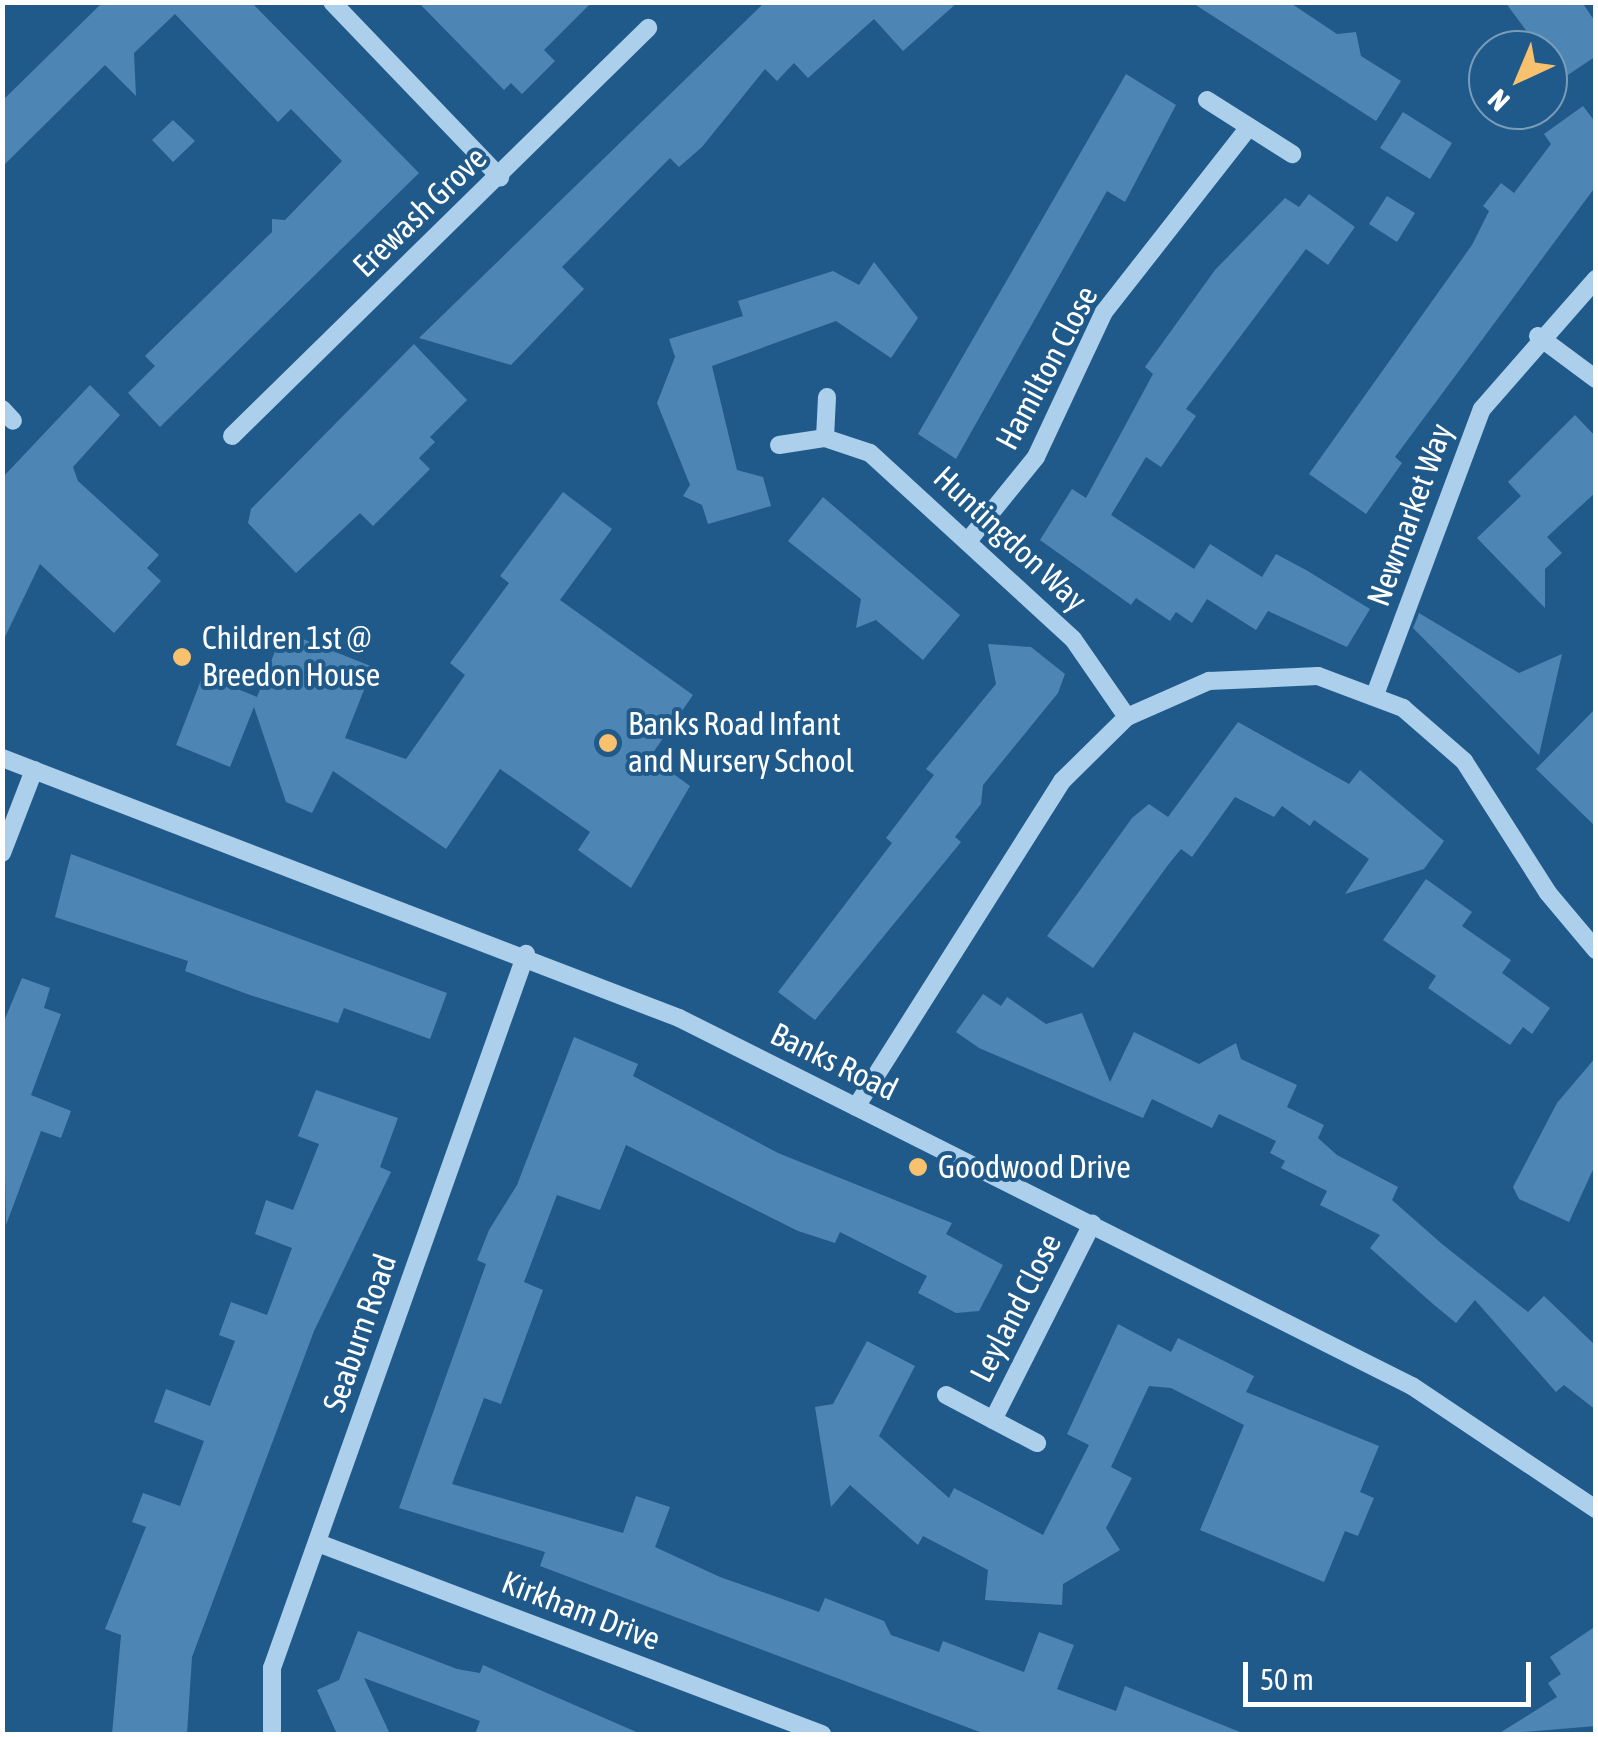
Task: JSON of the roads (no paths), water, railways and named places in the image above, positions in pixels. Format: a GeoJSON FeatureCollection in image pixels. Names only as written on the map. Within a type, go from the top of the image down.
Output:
{"type":"FeatureCollection","features":[{"type":"Feature","properties":{"kind":"street"},"geometry":{"type":"LineString","coordinates":[[332,2],[500,176]]}},
{"type":"Feature","properties":{"kind":"street","name":"Erewash Grove"},"geometry":{"type":"LineString","coordinates":[[232,436],[648,28]]}},
{"type":"Feature","properties":{"kind":"street"},"geometry":{"type":"LineString","coordinates":[[1206,100],[1292,154]]}},
{"type":"Feature","properties":{"kind":"street","name":"Hamilton Close"},"geometry":{"type":"LineString","coordinates":[[968,541],[1036,457],[1104,312],[1249,127]]}},
{"type":"Feature","properties":{"kind":"street","name":"Newmarket Way"},"geometry":{"type":"LineString","coordinates":[[1376,692],[1469,435],[1538,336],[1596,279]]}},
{"type":"Feature","properties":{"kind":"street"},"geometry":{"type":"LineString","coordinates":[[1538,336],[1596,379]]}},
{"type":"Feature","properties":{"kind":"street"},"geometry":{"type":"LineString","coordinates":[[825,438],[826,397]]}},
{"type":"Feature","properties":{"kind":"street","name":"Huntingdon Way"},"geometry":{"type":"LineString","coordinates":[[779,444],[825,438],[870,453],[1074,639],[1127,717]]}},
{"type":"Feature","properties":{"kind":"street"},"geometry":{"type":"LineString","coordinates":[[856,1106],[1062,781],[1127,717],[1209,681],[1255,674],[1318,676],[1376,692],[1464,761],[1548,893],[1596,950]]}},
{"type":"Feature","properties":{"kind":"street","name":"Banks Road"},"geometry":{"type":"LineString","coordinates":[[2,758],[526,954],[856,1106],[1412,1386],[1596,1508]]}},
{"type":"Feature","properties":{"kind":"street"},"geometry":{"type":"LineString","coordinates":[[2,853],[34,770]]}},
{"type":"Feature","properties":{"kind":"street","name":"Seaburn Road"},"geometry":{"type":"LineString","coordinates":[[272,1734],[272,1668],[526,954]]}},
{"type":"Feature","properties":{"kind":"street","name":"Leyland Close"},"geometry":{"type":"LineString","coordinates":[[992,1420],[1092,1224]]}},
{"type":"Feature","properties":{"kind":"street","name":"Leyland Close"},"geometry":{"type":"LineString","coordinates":[[946,1396],[1037,1443]]}},
{"type":"Feature","properties":{"kind":"street","name":"Kirkham Drive"},"geometry":{"type":"LineString","coordinates":[[318,1543],[822,1734]]}},
{"type":"Feature","properties":{"kind":"place","name":"Children 1st @ Breedon House"},"geometry":{"type":"Point","coordinates":[182,657]}},
{"type":"Feature","properties":{"kind":"place","name":"Banks Road Infant and Nursery School"},"geometry":{"type":"Point","coordinates":[608,743]}},
{"type":"Feature","properties":{"kind":"place","name":"Goodwood Drive"},"geometry":{"type":"Point","coordinates":[918,1167]}}]}
